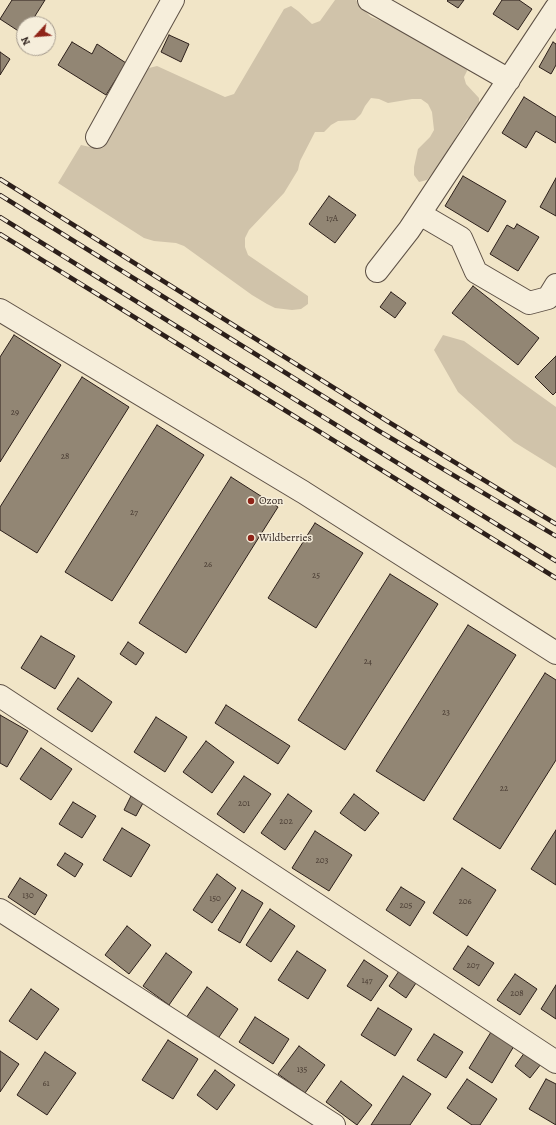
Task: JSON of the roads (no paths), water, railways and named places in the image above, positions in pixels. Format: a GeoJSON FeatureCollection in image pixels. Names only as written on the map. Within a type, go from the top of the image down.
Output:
{"type":"FeatureCollection","features":[{"type":"Feature","properties":{"kind":"street"},"geometry":{"type":"LineString","coordinates":[[97,137],[173,0]]}},
{"type":"Feature","properties":{"kind":"street"},"geometry":{"type":"LineString","coordinates":[[369,0],[509,80]]}},
{"type":"Feature","properties":{"kind":"street"},"geometry":{"type":"LineString","coordinates":[[377,271],[420,214],[556,8]]}},
{"type":"Feature","properties":{"kind":"street"},"geometry":{"type":"LineString","coordinates":[[420,214],[461,238],[476,272],[529,303],[548,298],[556,285]]}},
{"type":"Feature","properties":{"kind":"street"},"geometry":{"type":"LineString","coordinates":[[0,310],[303,492],[556,653]]}},
{"type":"Feature","properties":{"kind":"street"},"geometry":{"type":"LineString","coordinates":[[0,696],[556,1062]]}},
{"type":"Feature","properties":{"kind":"street"},"geometry":{"type":"LineString","coordinates":[[0,910],[334,1125]]}},
{"type":"Feature","properties":{"kind":"railway"},"geometry":{"type":"LineString","coordinates":[[0,179],[387,421],[556,524]]}},
{"type":"Feature","properties":{"kind":"railway"},"geometry":{"type":"LineString","coordinates":[[0,195],[379,431],[556,536]]}},
{"type":"Feature","properties":{"kind":"railway"},"geometry":{"type":"LineString","coordinates":[[0,217],[556,561]]}},
{"type":"Feature","properties":{"kind":"railway"},"geometry":{"type":"LineString","coordinates":[[0,234],[556,578]]}},
{"type":"Feature","properties":{"kind":"place","name":"Ozon"},"geometry":{"type":"Point","coordinates":[251,501]}},
{"type":"Feature","properties":{"kind":"place","name":"Wildberries"},"geometry":{"type":"Point","coordinates":[251,538]}}]}
